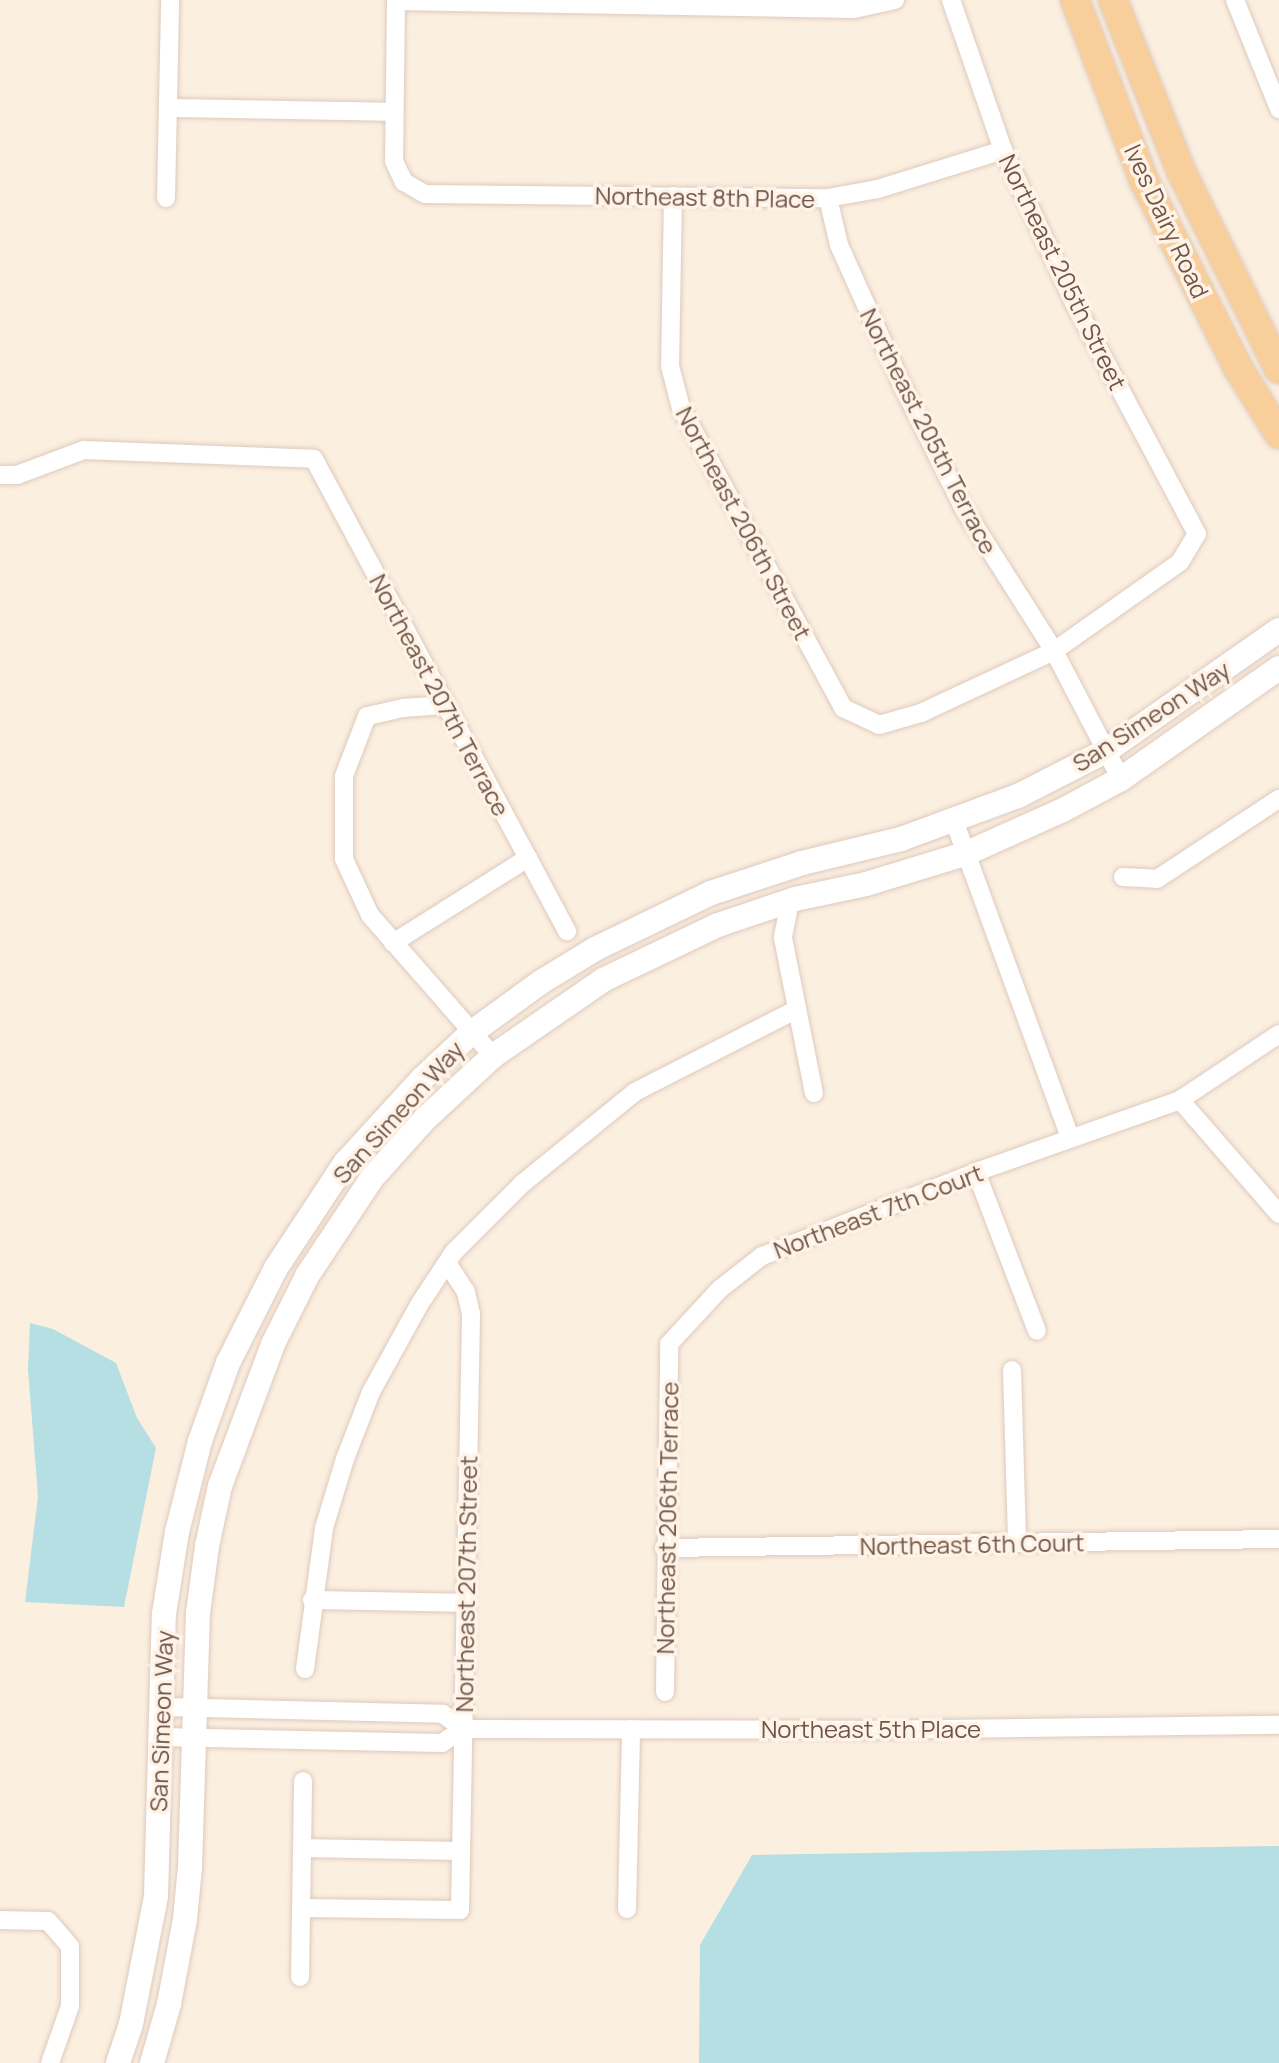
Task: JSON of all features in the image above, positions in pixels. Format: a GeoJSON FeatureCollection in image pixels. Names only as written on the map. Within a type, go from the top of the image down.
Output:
{"type":"FeatureCollection","features":[{"type":"Feature","properties":{"kind":"main road","name":"Ives Dairy Road"},"geometry":{"type":"LineString","coordinates":[[1075,0],[1144,181],[1238,368],[1279,434]]}},
{"type":"Feature","properties":{"kind":"main road","name":"Ives Dairy Road"},"geometry":{"type":"LineString","coordinates":[[1113,0],[1181,171],[1279,369]]}},
{"type":"Feature","properties":{"kind":"street"},"geometry":{"type":"LineString","coordinates":[[166,198],[170,0]]}},
{"type":"Feature","properties":{"kind":"street"},"geometry":{"type":"LineString","coordinates":[[168,108],[394,112],[396,1],[854,9],[895,0]]}},
{"type":"Feature","properties":{"kind":"street","name":"Northeast 205th Street"},"geometry":{"type":"LineString","coordinates":[[951,0],[1003,150],[1075,305],[1197,534],[1180,562],[1054,651]]}},
{"type":"Feature","properties":{"kind":"street"},"geometry":{"type":"LineString","coordinates":[[1238,1],[1279,109]]}},
{"type":"Feature","properties":{"kind":"street","name":"Northeast 8th Place"},"geometry":{"type":"LineString","coordinates":[[394,112],[394,161],[404,182],[425,194],[828,198],[878,189],[1003,150]]}},
{"type":"Feature","properties":{"kind":"street","name":"Northeast 206th Street"},"geometry":{"type":"LineString","coordinates":[[673,196],[670,366],[681,408],[843,708],[879,725],[921,713],[1054,651]]}},
{"type":"Feature","properties":{"kind":"street","name":"Northeast 205th Terrace"},"geometry":{"type":"LineString","coordinates":[[828,198],[839,245],[908,397],[964,509],[1054,651],[1121,779]]}},
{"type":"Feature","properties":{"kind":"street","name":"Northeast 207th Terrace"},"geometry":{"type":"LineString","coordinates":[[0,475],[17,475],[84,450],[314,459],[567,931]]}},
{"type":"Feature","properties":{"kind":"street","name":"San Simeon Way"},"geometry":{"type":"LineString","coordinates":[[118,2063],[131,2024],[156,1896],[164,1614],[177,1532],[200,1441],[228,1363],[276,1268],[346,1162],[422,1079],[471,1033],[541,982],[595,949],[711,893],[802,863],[955,823],[1018,796],[1106,751],[1279,630]]}},
{"type":"Feature","properties":{"kind":"street","name":"San Simeon Way"},"geometry":{"type":"LineString","coordinates":[[152,2063],[169,2004],[185,1919],[198,1613],[207,1546],[220,1486],[273,1344],[307,1276],[372,1178],[425,1119],[493,1056],[603,980],[685,938],[790,901],[866,884],[965,854],[1063,810],[1121,779],[1279,668]]}},
{"type":"Feature","properties":{"kind":"street"},"geometry":{"type":"LineString","coordinates":[[444,705],[403,708],[367,716],[344,776],[344,859],[370,915],[493,1056]]}},
{"type":"Feature","properties":{"kind":"street"},"geometry":{"type":"LineString","coordinates":[[1123,877],[1157,879],[1279,799]]}},
{"type":"Feature","properties":{"kind":"street"},"geometry":{"type":"LineString","coordinates":[[955,823],[1070,1138]]}},
{"type":"Feature","properties":{"kind":"street"},"geometry":{"type":"LineString","coordinates":[[393,943],[528,858]]}},
{"type":"Feature","properties":{"kind":"street"},"geometry":{"type":"LineString","coordinates":[[790,901],[783,938],[814,1093]]}},
{"type":"Feature","properties":{"kind":"street"},"geometry":{"type":"LineString","coordinates":[[305,1669],[324,1528],[371,1392],[419,1305],[447,1263],[523,1183],[635,1092],[795,1010]]}},
{"type":"Feature","properties":{"kind":"street"},"geometry":{"type":"LineString","coordinates":[[1279,1034],[1180,1100],[1279,1214]]}},
{"type":"Feature","properties":{"kind":"street","name":"Northeast 7th Court"},"geometry":{"type":"LineString","coordinates":[[669,1344],[720,1289],[762,1256],[976,1172],[1180,1100]]}},
{"type":"Feature","properties":{"kind":"street"},"geometry":{"type":"LineString","coordinates":[[976,1172],[1037,1331]]}},
{"type":"Feature","properties":{"kind":"street","name":"Northeast 207th Street"},"geometry":{"type":"LineString","coordinates":[[301,1908],[460,1910],[471,1314],[466,1292],[447,1263]]}},
{"type":"Feature","properties":{"kind":"street","name":"Northeast 206th Terrace"},"geometry":{"type":"LineString","coordinates":[[665,1692],[664,1548],[669,1344]]}},
{"type":"Feature","properties":{"kind":"street"},"geometry":{"type":"LineString","coordinates":[[1012,1370],[1017,1543]]}},
{"type":"Feature","properties":{"kind":"street","name":"Northeast 6th Court"},"geometry":{"type":"LineString","coordinates":[[664,1548],[1279,1539]]}},
{"type":"Feature","properties":{"kind":"street"},"geometry":{"type":"LineString","coordinates":[[312,1600],[465,1603]]}},
{"type":"Feature","properties":{"kind":"street","name":"Northeast 5th Place"},"geometry":{"type":"LineString","coordinates":[[162,1707],[443,1714],[463,1729]]}},
{"type":"Feature","properties":{"kind":"street","name":"Northeast 5th Place"},"geometry":{"type":"LineString","coordinates":[[161,1737],[442,1743],[463,1729],[1279,1725]]}},
{"type":"Feature","properties":{"kind":"street"},"geometry":{"type":"LineString","coordinates":[[627,1909],[631,1729]]}},
{"type":"Feature","properties":{"kind":"street"},"geometry":{"type":"LineString","coordinates":[[300,1977],[303,1781]]}},
{"type":"Feature","properties":{"kind":"street"},"geometry":{"type":"LineString","coordinates":[[302,1848],[461,1851]]}},
{"type":"Feature","properties":{"kind":"street"},"geometry":{"type":"LineString","coordinates":[[0,1920],[48,1921],[70,1946],[70,2006],[50,2063]]}},
{"type":"Feature","properties":{"kind":"water"},"geometry":{"type":"Polygon","coordinates":[[[30,1323],[53,1329],[116,1363],[137,1418],[156,1448],[124,1607],[25,1602],[38,1497],[28,1369],[30,1323]]]}},
{"type":"Feature","properties":{"kind":"water"},"geometry":{"type":"Polygon","coordinates":[[[1279,1846],[1279,2063],[699,2063],[700,1945],[752,1855],[1279,1846]]]}}]}
